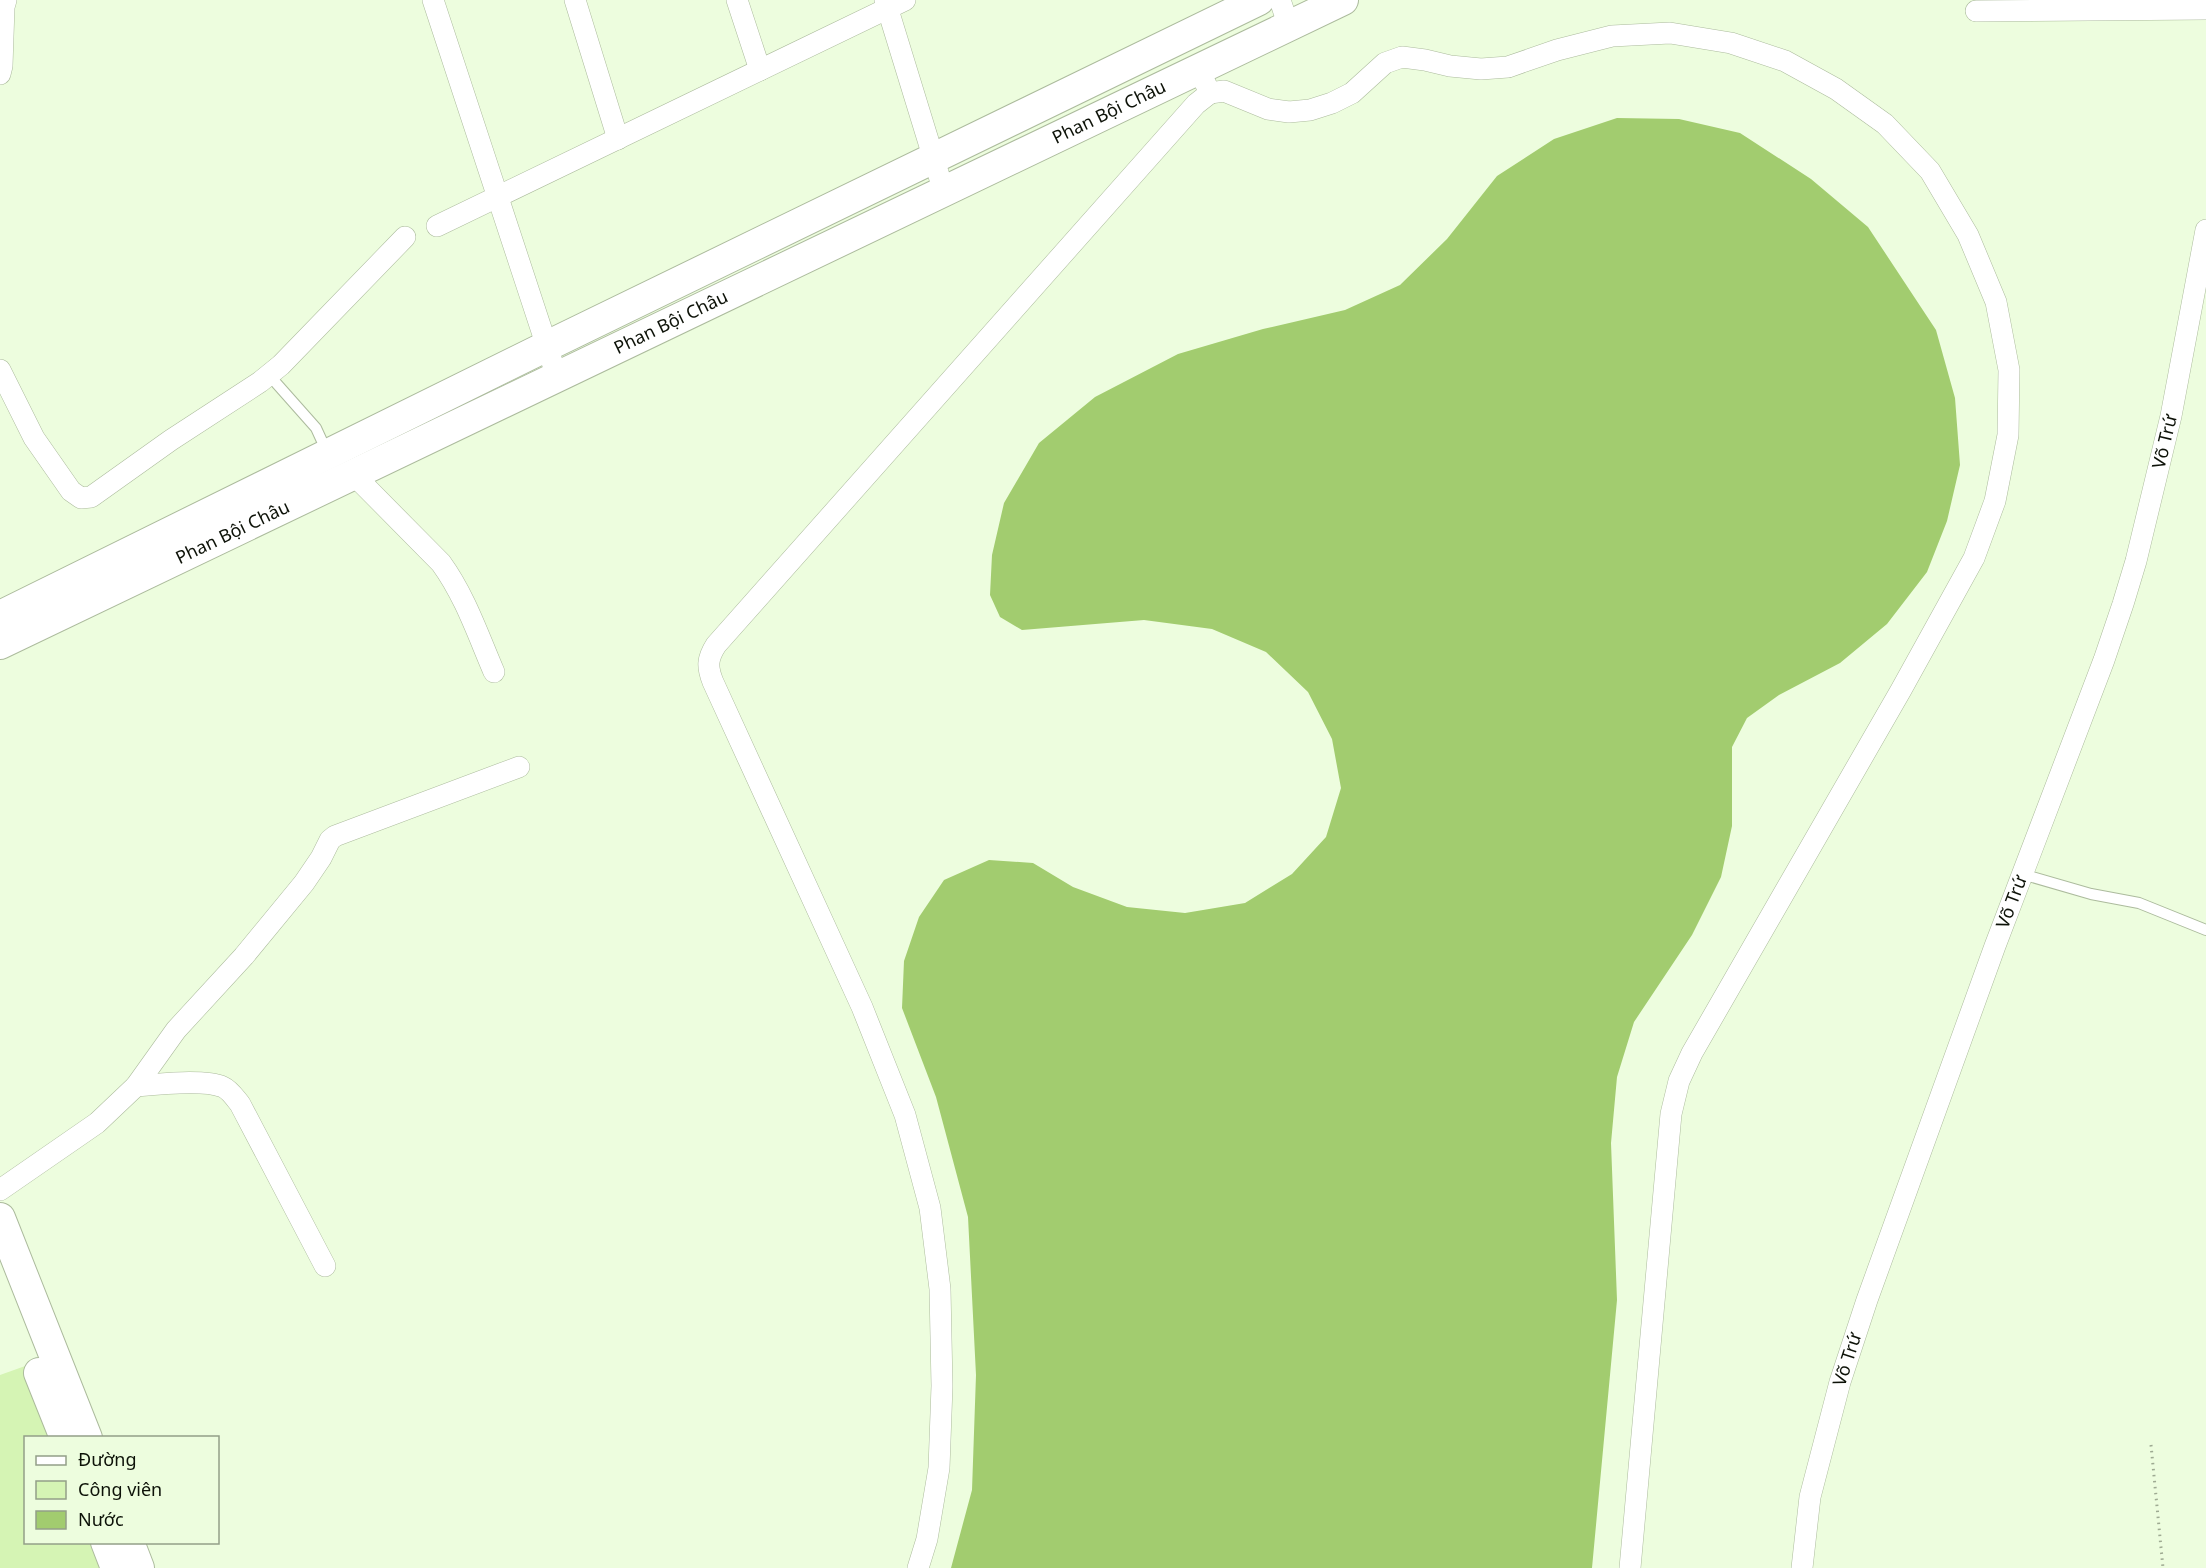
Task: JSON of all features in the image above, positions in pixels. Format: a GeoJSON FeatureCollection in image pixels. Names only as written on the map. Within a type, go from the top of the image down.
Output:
{"type":"FeatureCollection","features":[{"type":"Feature","properties":{"kind":"street"},"geometry":{"type":"LineString","coordinates":[[0,74],[6,0]]}},
{"type":"Feature","properties":{"kind":"street"},"geometry":{"type":"LineString","coordinates":[[433,0],[557,377]]}},
{"type":"Feature","properties":{"kind":"street"},"geometry":{"type":"LineString","coordinates":[[575,0],[618,139]]}},
{"type":"Feature","properties":{"kind":"street"},"geometry":{"type":"LineString","coordinates":[[737,0],[760,70]]}},
{"type":"Feature","properties":{"kind":"street","name":"Phan Bội Châu"},"geometry":{"type":"LineString","coordinates":[[0,616],[547,346],[1259,0]]}},
{"type":"Feature","properties":{"kind":"street","name":"Phan Bội Châu"},"geometry":{"type":"LineString","coordinates":[[0,644],[944,192],[1205,81],[1284,13],[1343,0]]}},
{"type":"Feature","properties":{"kind":"street"},"geometry":{"type":"LineString","coordinates":[[437,226],[893,3],[944,192]]}},
{"type":"Feature","properties":{"kind":"street"},"geometry":{"type":"LineString","coordinates":[[1976,10],[2206,9]]}},
{"type":"Feature","properties":{"kind":"street"},"geometry":{"type":"LineString","coordinates":[[918,1568],[927,1539],[939,1467],[940,1289],[930,1208],[905,1115],[862,1007],[708,671],[708,662],[716,645],[1196,104],[1205,81],[1268,109],[1290,112],[1310,110],[1352,93],[1384,63],[1401,57],[1481,69],[1508,66],[1612,36],[1670,33],[1731,43],[1785,61],[1836,89],[1885,124],[1930,171],[1968,235],[1996,302],[2009,370],[2008,435],[1995,501],[1974,558],[1692,1053],[1679,1081],[1671,1114],[1630,1568]]}},
{"type":"Feature","properties":{"kind":"street","name":"Võ Trứ"},"geometry":{"type":"LineString","coordinates":[[1802,1568],[1810,1497],[1840,1382],[1870,1289],[2022,874],[2104,660],[2136,561],[2171,416],[2206,230]]}},
{"type":"Feature","properties":{"kind":"street"},"geometry":{"type":"LineString","coordinates":[[0,370],[34,438],[71,491],[81,498],[92,497],[171,440],[269,375],[304,343],[405,237]]}},
{"type":"Feature","properties":{"kind":"street"},"geometry":{"type":"LineString","coordinates":[[353,474],[441,563],[464,601],[494,672]]}},
{"type":"Feature","properties":{"kind":"street"},"geometry":{"type":"LineString","coordinates":[[0,1190],[97,1123],[136,1086],[176,1030],[244,956],[304,883],[330,840],[335,836],[519,767]]}},
{"type":"Feature","properties":{"kind":"street"},"geometry":{"type":"LineString","coordinates":[[136,1086],[169,1083],[213,1084],[224,1087],[233,1094],[325,1266]]}},
{"type":"Feature","properties":{"kind":"street"},"geometry":{"type":"LineString","coordinates":[[0,1218],[87,1436]]}},
{"type":"Feature","properties":{"kind":"street"},"geometry":{"type":"LineString","coordinates":[[0,1272],[65,1436]]}},
{"type":"Feature","properties":{"kind":"street"},"geometry":{"type":"LineString","coordinates":[[107,1544],[116,1568]]}},
{"type":"Feature","properties":{"kind":"street"},"geometry":{"type":"LineString","coordinates":[[130,1544],[139,1568]]}},
{"type":"Feature","properties":{"kind":"lane"},"geometry":{"type":"LineString","coordinates":[[269,375],[316,428],[328,454]]}},
{"type":"Feature","properties":{"kind":"lane"},"geometry":{"type":"LineString","coordinates":[[2022,874],[2091,894],[2139,903],[2206,930]]}},
{"type":"Feature","properties":{"kind":"path"},"geometry":{"type":"LineString","coordinates":[[2151,1445],[2163,1568]]}},
{"type":"Feature","properties":{"kind":"green space"},"geometry":{"type":"Polygon","coordinates":[[[28,1365],[57,1436],[24,1436],[24,1544],[98,1544],[108,1568],[0,1568],[0,1375],[28,1365]]]}},
{"type":"Feature","properties":{"kind":"water"},"geometry":{"type":"Polygon","coordinates":[[[1617,118],[1679,119],[1740,133],[1811,179],[1868,227],[1936,330],[1955,398],[1960,465],[1947,521],[1927,572],[1887,624],[1840,663],[1779,695],[1747,718],[1732,747],[1732,826],[1721,877],[1692,935],[1634,1022],[1617,1077],[1611,1143],[1617,1300],[1592,1568],[951,1568],[972,1490],[976,1375],[968,1217],[936,1097],[902,1008],[904,961],[919,917],[944,880],[989,860],[1033,863],[1073,887],[1127,907],[1185,913],[1245,903],[1292,874],[1326,837],[1341,788],[1332,739],[1308,692],[1266,652],[1212,629],[1144,620],[1022,630],[1000,617],[990,595],[992,555],[1004,503],[1039,443],[1095,397],[1178,354],[1263,329],[1345,310],[1400,285],[1447,239],[1497,176],[1554,139],[1617,118]]]}}]}
